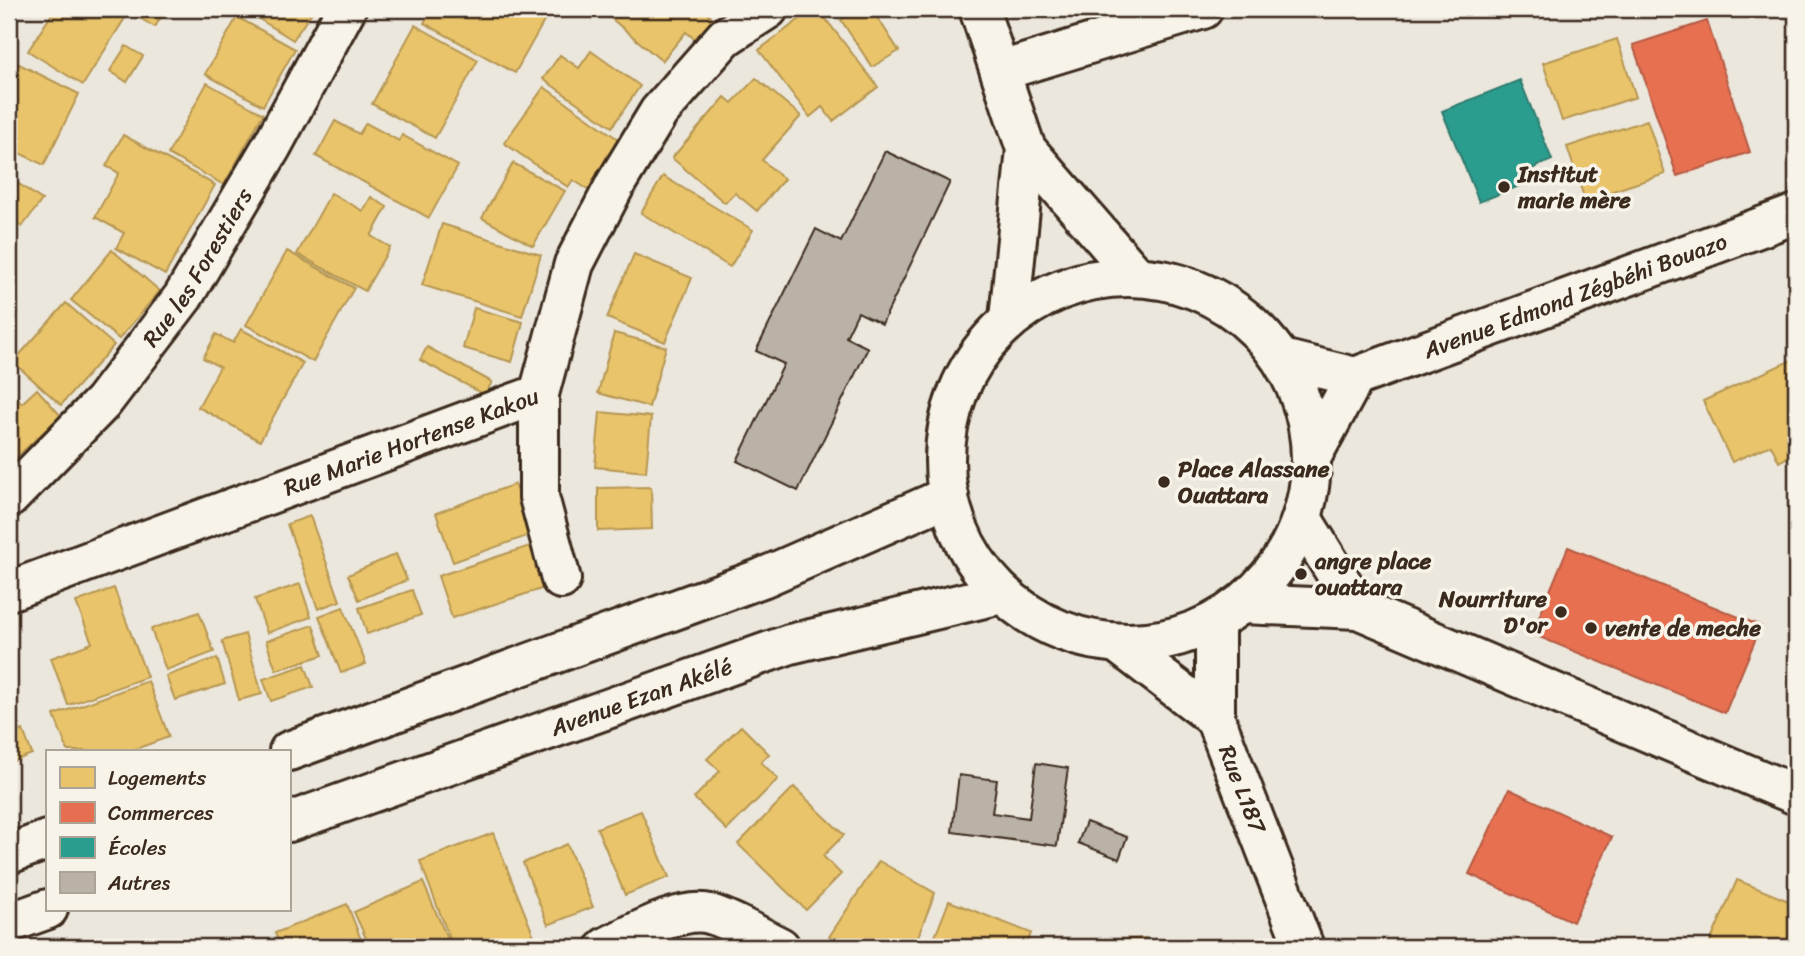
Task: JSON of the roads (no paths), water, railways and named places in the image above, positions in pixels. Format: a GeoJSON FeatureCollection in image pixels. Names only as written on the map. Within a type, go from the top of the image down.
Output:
{"type":"FeatureCollection","features":[{"type":"Feature","properties":{"kind":"street","name":"Rue les Forestiers"},"geometry":{"type":"LineString","coordinates":[[9,498],[103,402],[183,297],[272,146],[346,9]]}},
{"type":"Feature","properties":{"kind":"street","name":"Rue Marie Hortense Kakou"},"geometry":{"type":"LineString","coordinates":[[9,591],[539,394],[574,264],[616,183],[659,112],[725,37],[768,9]]}},
{"type":"Feature","properties":{"kind":"street"},"geometry":{"type":"LineString","coordinates":[[979,9],[1026,149],[1010,319]]}},
{"type":"Feature","properties":{"kind":"street"},"geometry":{"type":"LineString","coordinates":[[1001,71],[1203,9]]}},
{"type":"Feature","properties":{"kind":"street"},"geometry":{"type":"LineString","coordinates":[[1026,149],[1137,277]]}},
{"type":"Feature","properties":{"kind":"street","name":"Avenue Edmond Zégbéhi Bouazo"},"geometry":{"type":"LineString","coordinates":[[1355,377],[1796,214]]}},
{"type":"Feature","properties":{"kind":"street"},"geometry":{"type":"LineString","coordinates":[[1137,277],[1179,284],[1220,301],[1255,326],[1282,359],[1304,405],[1312,456],[1303,520],[1279,566],[1229,613],[1168,640],[1118,644],[1055,630],[1001,594],[967,552],[956,524],[949,496],[946,443],[963,377],[1010,319],[1069,286],[1137,277]]}},
{"type":"Feature","properties":{"kind":"street"},"geometry":{"type":"LineString","coordinates":[[1282,359],[1355,377],[1312,456]]}},
{"type":"Feature","properties":{"kind":"street"},"geometry":{"type":"LineString","coordinates":[[539,394],[539,497],[561,579]]}},
{"type":"Feature","properties":{"kind":"street"},"geometry":{"type":"LineString","coordinates":[[290,751],[762,578],[949,496]]}},
{"type":"Feature","properties":{"kind":"street"},"geometry":{"type":"LineString","coordinates":[[1303,520],[1358,609]]}},
{"type":"Feature","properties":{"kind":"street","name":"Avenue Ezan Akélé"},"geometry":{"type":"LineString","coordinates":[[290,822],[790,644],[1001,594]]}},
{"type":"Feature","properties":{"kind":"street"},"geometry":{"type":"LineString","coordinates":[[1229,613],[1358,609],[1796,795]]}},
{"type":"Feature","properties":{"kind":"street","name":"Rue L187"},"geometry":{"type":"LineString","coordinates":[[1229,613],[1215,718],[1304,947]]}},
{"type":"Feature","properties":{"kind":"street"},"geometry":{"type":"LineString","coordinates":[[1118,644],[1215,718]]}},
{"type":"Feature","properties":{"kind":"street"},"geometry":{"type":"LineString","coordinates":[[9,854],[46,840]]}},
{"type":"Feature","properties":{"kind":"street"},"geometry":{"type":"LineString","coordinates":[[9,923],[46,910]]}},
{"type":"Feature","properties":{"kind":"street"},"geometry":{"type":"LineString","coordinates":[[606,947],[667,920],[686,914],[707,913],[780,947]]}},
{"type":"Feature","properties":{"kind":"place","name":"Institut marie mère"},"geometry":{"type":"Point","coordinates":[1504,187]}},
{"type":"Feature","properties":{"kind":"place","name":"Place Alassane Ouattara"},"geometry":{"type":"Point","coordinates":[1164,482]}},
{"type":"Feature","properties":{"kind":"place","name":"angre place ouattara"},"geometry":{"type":"Point","coordinates":[1301,574]}},
{"type":"Feature","properties":{"kind":"place","name":"Nourriture D'or"},"geometry":{"type":"Point","coordinates":[1561,612]}},
{"type":"Feature","properties":{"kind":"place","name":"vente de meche"},"geometry":{"type":"Point","coordinates":[1591,628]}}]}
